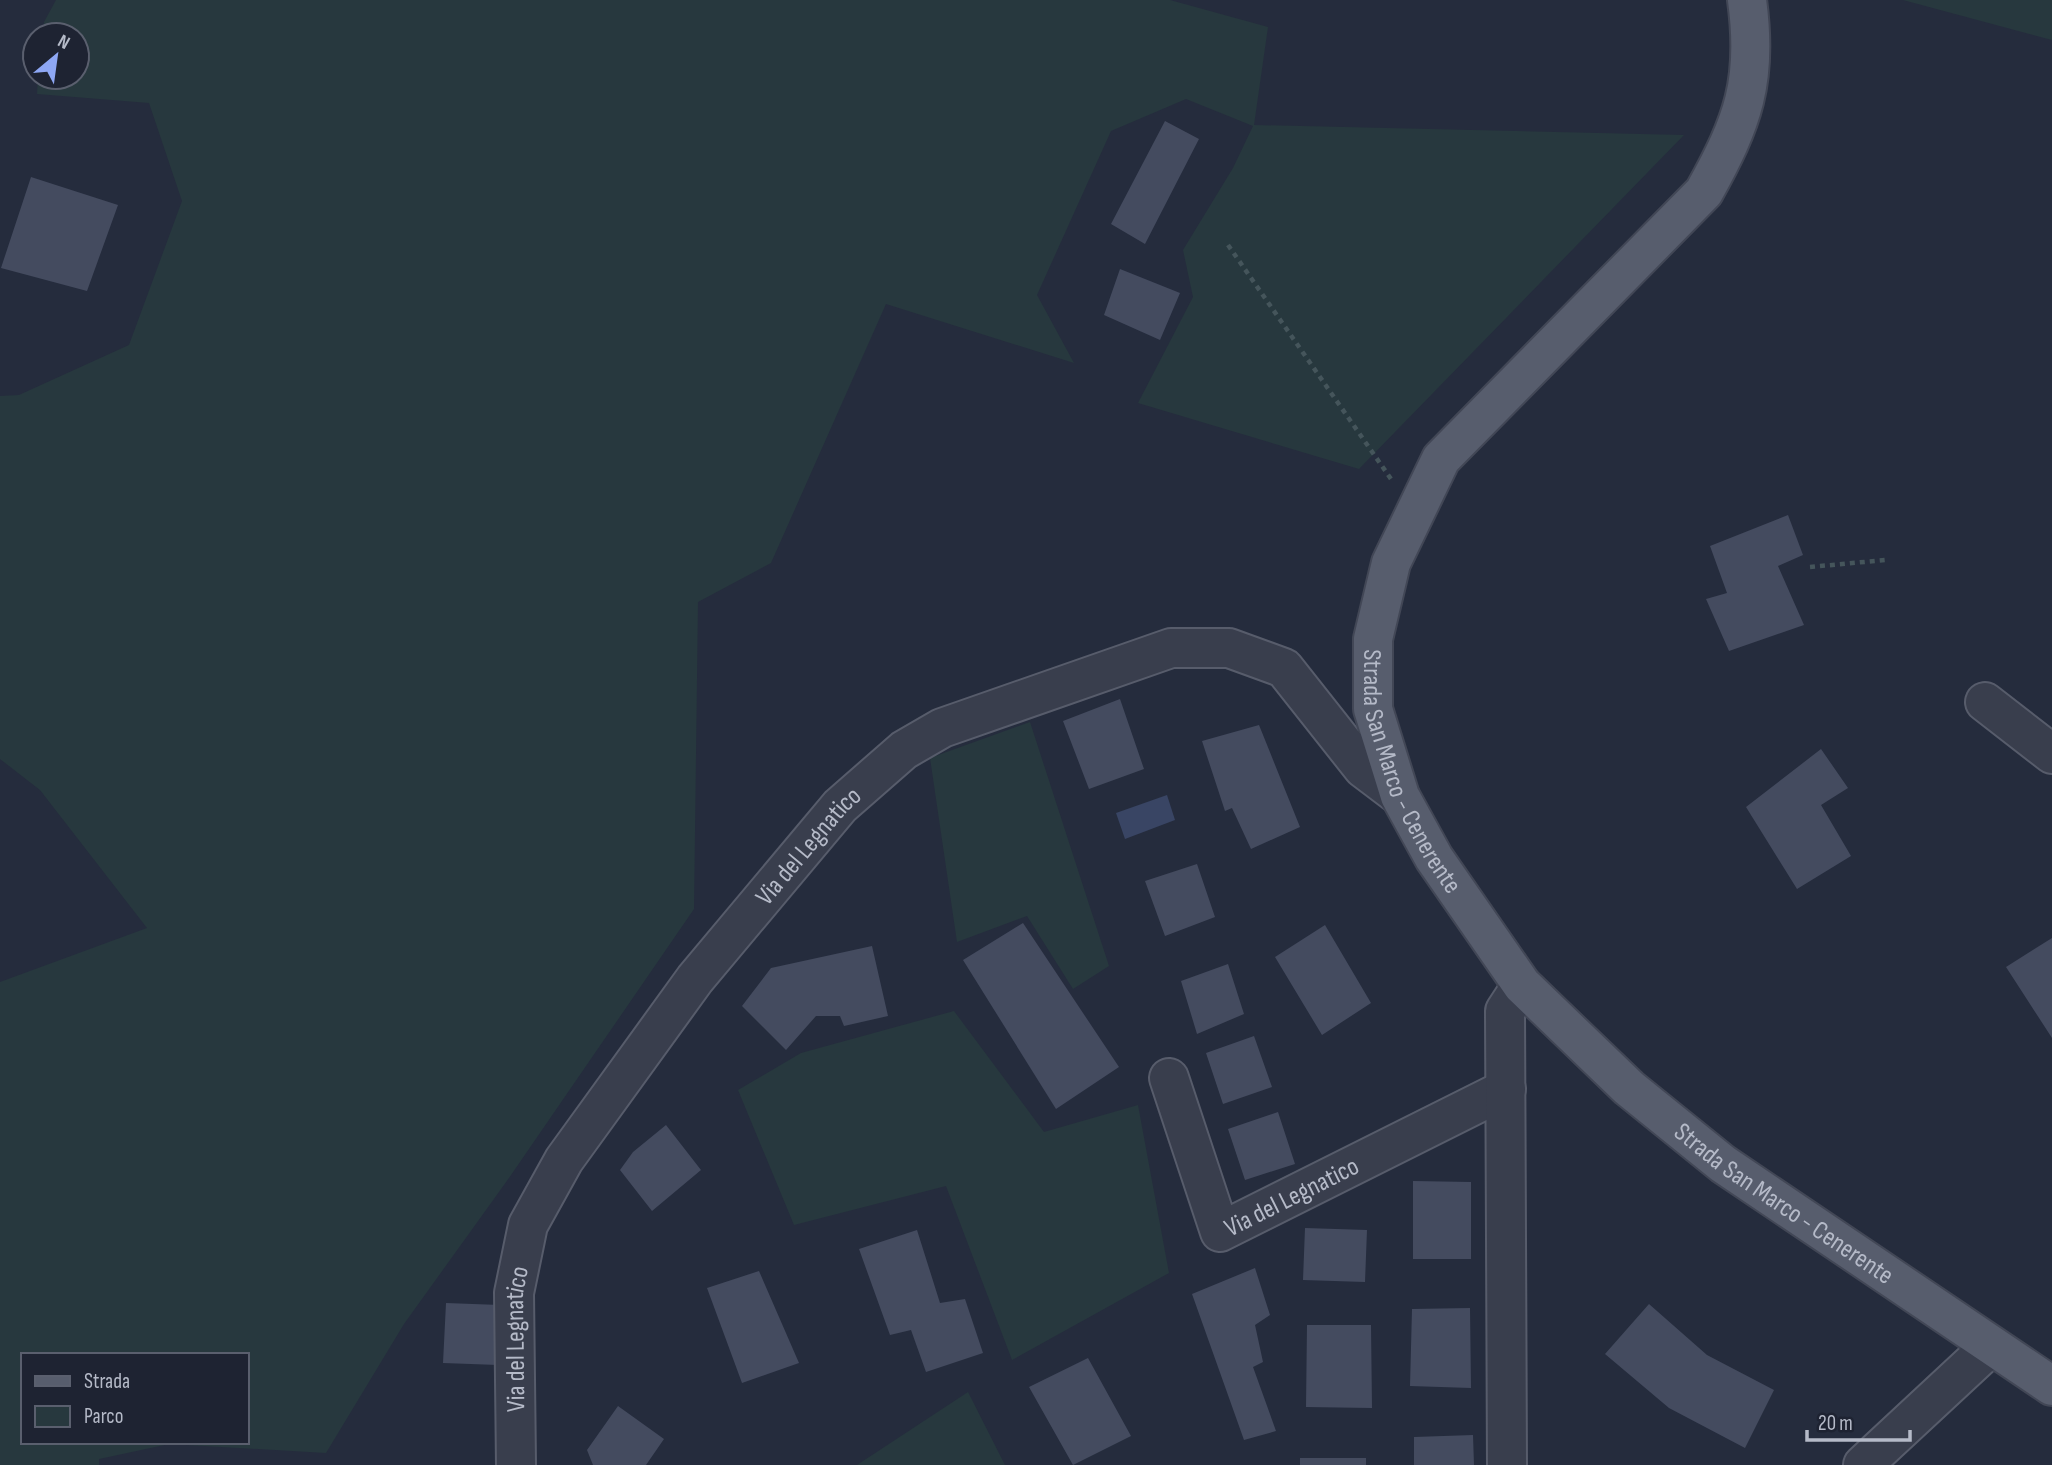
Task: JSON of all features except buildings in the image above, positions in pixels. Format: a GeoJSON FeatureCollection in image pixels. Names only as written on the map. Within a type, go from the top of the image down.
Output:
{"type":"FeatureCollection","features":[{"type":"Feature","properties":{"kind":"main road","name":"Strada San Marco - Cenerente"},"geometry":{"type":"LineString","coordinates":[[1747,0],[1753,46],[1746,98],[1729,147],[1704,192],[1441,459],[1391,563],[1373,639],[1373,709],[1400,796],[1434,858],[1522,985],[1629,1088],[1723,1164],[2052,1386]]}},
{"type":"Feature","properties":{"kind":"street","name":"Via del Legnatico"},"geometry":{"type":"LineString","coordinates":[[516,1465],[514,1293],[528,1226],[564,1160],[695,979],[839,806],[904,750],[942,728],[1171,648],[1229,648],[1284,668],[1363,768],[1400,796]]}},
{"type":"Feature","properties":{"kind":"street"},"geometry":{"type":"LineString","coordinates":[[1985,702],[2052,754]]}},
{"type":"Feature","properties":{"kind":"street"},"geometry":{"type":"LineString","coordinates":[[1507,1465],[1505,1011],[1522,985]]}},
{"type":"Feature","properties":{"kind":"street","name":"Via del Legnatico"},"geometry":{"type":"LineString","coordinates":[[1169,1078],[1220,1232],[1506,1089]]}},
{"type":"Feature","properties":{"kind":"street"},"geometry":{"type":"LineString","coordinates":[[1863,1465],[1991,1346]]}},
{"type":"Feature","properties":{"kind":"path"},"geometry":{"type":"LineString","coordinates":[[1228,244],[1415,514]]}},
{"type":"Feature","properties":{"kind":"path"},"geometry":{"type":"LineString","coordinates":[[1810,566],[1885,560]]}},
{"type":"Feature","properties":{"kind":"green space"},"geometry":{"type":"Polygon","coordinates":[[[56,0],[1170,0],[1268,27],[1254,125],[1684,135],[1359,469],[1138,403],[1193,297],[1183,250],[1233,168],[1253,126],[1186,99],[1111,131],[1037,295],[1074,363],[886,304],[771,563],[698,602],[694,909],[509,1178],[404,1324],[326,1453],[169,1444],[99,1459],[99,1465],[0,1465],[0,982],[147,928],[40,790],[0,759],[0,396],[19,395],[129,345],[182,201],[149,103],[37,94],[37,91],[91,91],[91,21],[45,21],[56,0]]]}},
{"type":"Feature","properties":{"kind":"green space"},"geometry":{"type":"Polygon","coordinates":[[[1903,0],[2052,0],[2052,40],[1903,0]]]}},
{"type":"Feature","properties":{"kind":"green space"},"geometry":{"type":"Polygon","coordinates":[[[1030,722],[1109,966],[1073,989],[1027,916],[957,942],[930,758],[1030,722]]]}},
{"type":"Feature","properties":{"kind":"green space"},"geometry":{"type":"Polygon","coordinates":[[[954,1011],[1044,1132],[1138,1105],[1169,1273],[1012,1360],[946,1186],[794,1225],[738,1090],[801,1053],[954,1011]]]}},
{"type":"Feature","properties":{"kind":"green space"},"geometry":{"type":"Polygon","coordinates":[[[968,1392],[1005,1465],[857,1465],[968,1392]]]}},
{"type":"Feature","properties":{"kind":"water"},"geometry":{"type":"Polygon","coordinates":[[[1167,795],[1175,820],[1125,839],[1116,813],[1167,795]]]}}]}
